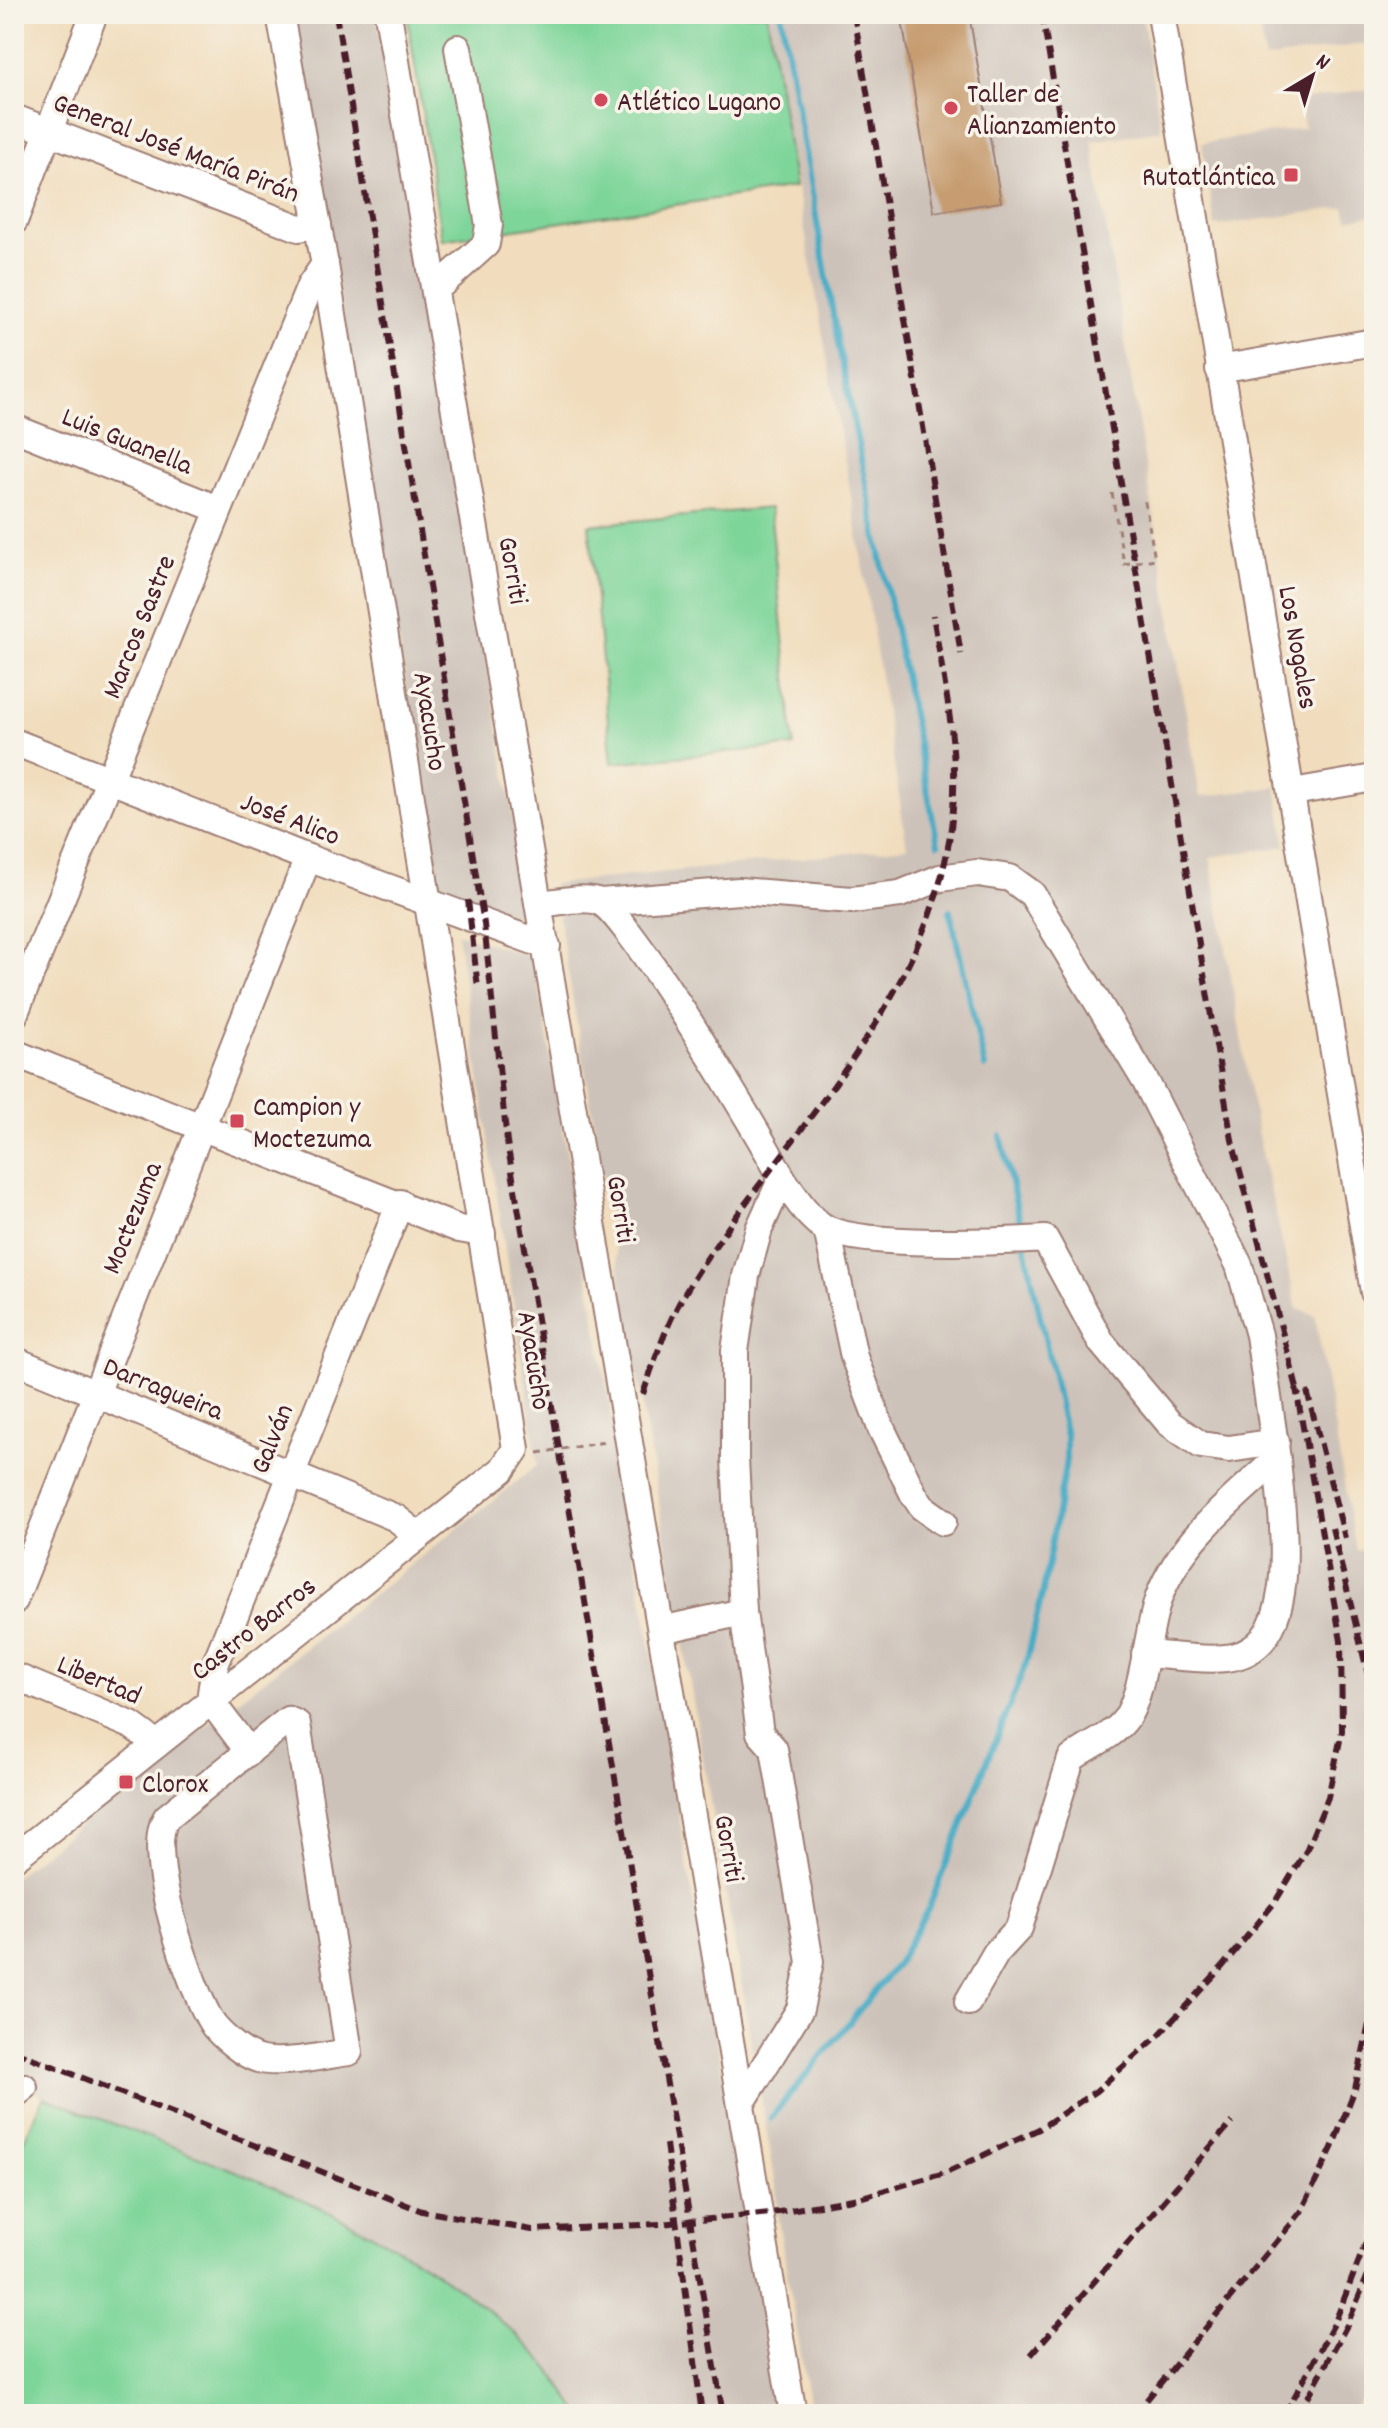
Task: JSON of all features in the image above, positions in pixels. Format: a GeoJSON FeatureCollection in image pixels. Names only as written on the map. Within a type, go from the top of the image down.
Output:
{"type":"FeatureCollection","features":[{"type":"Feature","properties":{"kind":"street"},"geometry":{"type":"LineString","coordinates":[[14,221],[94,14]]}},
{"type":"Feature","properties":{"kind":"street","name":"Ayacucho"},"geometry":{"type":"LineString","coordinates":[[280,14],[325,264],[514,1448]]}},
{"type":"Feature","properties":{"kind":"street","name":"Gorriti"},"geometry":{"type":"LineString","coordinates":[[388,14],[793,2414]]}},
{"type":"Feature","properties":{"kind":"street","name":"Los Nogales"},"geometry":{"type":"LineString","coordinates":[[1161,14],[1374,1292]]}},
{"type":"Feature","properties":{"kind":"street"},"geometry":{"type":"LineString","coordinates":[[435,290],[486,244],[489,225],[458,48]]}},
{"type":"Feature","properties":{"kind":"street","name":"General José María Pirán"},"geometry":{"type":"LineString","coordinates":[[14,118],[299,228],[318,225]]}},
{"type":"Feature","properties":{"kind":"street","name":"Marcos Sastre"},"geometry":{"type":"LineString","coordinates":[[14,1015],[310,286],[325,264]]}},
{"type":"Feature","properties":{"kind":"street"},"geometry":{"type":"LineString","coordinates":[[1219,369],[1374,342]]}},
{"type":"Feature","properties":{"kind":"street","name":"Luis Guanella"},"geometry":{"type":"LineString","coordinates":[[14,428],[218,509]]}},
{"type":"Feature","properties":{"kind":"street","name":"José Alico"},"geometry":{"type":"LineString","coordinates":[[14,742],[308,858],[547,946]]}},
{"type":"Feature","properties":{"kind":"street"},"geometry":{"type":"LineString","coordinates":[[1293,792],[1374,778]]}},
{"type":"Feature","properties":{"kind":"street","name":"Moctezuma"},"geometry":{"type":"LineString","coordinates":[[14,1601],[308,858]]}},
{"type":"Feature","properties":{"kind":"street"},"geometry":{"type":"LineString","coordinates":[[539,904],[739,891],[852,900],[900,894],[940,878],[977,873],[1010,878],[1032,894],[1146,1082],[1239,1265],[1259,1335],[1276,1450],[1280,1606],[1267,1637],[1246,1653],[1226,1658],[1145,1654]]}},
{"type":"Feature","properties":{"kind":"street"},"geometry":{"type":"LineString","coordinates":[[601,902],[636,939],[782,1178],[827,1229],[854,1357],[876,1414],[914,1495],[922,1507],[943,1522]]}},
{"type":"Feature","properties":{"kind":"street"},"geometry":{"type":"LineString","coordinates":[[14,1053],[400,1203],[459,1229],[482,1233]]}},
{"type":"Feature","properties":{"kind":"street"},"geometry":{"type":"LineString","coordinates":[[741,2104],[800,2009],[810,1962],[774,1749],[760,1733],[743,1612],[735,1459],[735,1351],[753,1252],[782,1178]]}},
{"type":"Feature","properties":{"kind":"street","name":"Galván"},"geometry":{"type":"LineString","coordinates":[[210,1700],[215,1665],[400,1203]]}},
{"type":"Feature","properties":{"kind":"street"},"geometry":{"type":"LineString","coordinates":[[827,1229],[902,1239],[1045,1239],[1101,1342],[1169,1423],[1201,1445],[1276,1450]]}},
{"type":"Feature","properties":{"kind":"street","name":"Darragueira"},"geometry":{"type":"LineString","coordinates":[[14,1360],[396,1518],[419,1536]]}},
{"type":"Feature","properties":{"kind":"street","name":"Castro Barros"},"geometry":{"type":"LineString","coordinates":[[14,1858],[502,1470],[514,1448]]}},
{"type":"Feature","properties":{"kind":"street"},"geometry":{"type":"LineString","coordinates":[[968,2002],[996,1953],[1019,1928],[1071,1759],[1087,1746],[1111,1735],[1127,1719],[1159,1597],[1175,1567],[1276,1450]]}},
{"type":"Feature","properties":{"kind":"street"},"geometry":{"type":"LineString","coordinates":[[661,1630],[743,1612]]}},
{"type":"Feature","properties":{"kind":"street","name":"Libertad"},"geometry":{"type":"LineString","coordinates":[[14,1676],[131,1725],[157,1744]]}},
{"type":"Feature","properties":{"kind":"street"},"geometry":{"type":"LineString","coordinates":[[210,1700],[249,1752]]}},
{"type":"Feature","properties":{"kind":"street"},"geometry":{"type":"LineString","coordinates":[[288,1720],[297,1724],[349,2052],[273,2061],[257,2059],[215,2026],[179,1949],[172,1927],[159,1834],[162,1824],[249,1752],[288,1720]]}},
{"type":"Feature","properties":{"kind":"path"},"geometry":{"type":"LineString","coordinates":[[1028,17],[1056,14]]}},
{"type":"Feature","properties":{"kind":"path"},"geometry":{"type":"LineString","coordinates":[[1112,493],[1124,564],[1155,559],[1144,497]]}},
{"type":"Feature","properties":{"kind":"path"},"geometry":{"type":"LineString","coordinates":[[514,1448],[629,1438]]}},
{"type":"Feature","properties":{"kind":"shaded area"},"geometry":{"type":"Polygon","coordinates":[[[292,14],[376,14],[531,921],[441,889],[292,14]]]}},
{"type":"Feature","properties":{"kind":"shaded area"},"geometry":{"type":"Polygon","coordinates":[[[767,14],[1142,14],[1161,130],[1092,141],[1200,797],[1276,787],[1286,846],[1210,857],[1258,1135],[1297,1309],[1315,1315],[1356,1551],[1374,1548],[1374,2374],[1352,2414],[811,2414],[778,2219],[776,2185],[553,884],[907,847],[856,524],[767,14]]]}},
{"type":"Feature","properties":{"kind":"shaded area"},"geometry":{"type":"Polygon","coordinates":[[[1257,14],[1374,14],[1374,42],[1265,59],[1257,14]]]}},
{"type":"Feature","properties":{"kind":"shaded area","name":"Rutatlántica"},"geometry":{"type":"Polygon","coordinates":[[[1374,88],[1374,215],[1348,219],[1345,207],[1215,226],[1202,143],[1304,128],[1300,100],[1374,88]]]}},
{"type":"Feature","properties":{"kind":"shaded area"},"geometry":{"type":"Polygon","coordinates":[[[457,933],[534,958],[780,2414],[580,2414],[546,2365],[476,2300],[419,2261],[295,2197],[44,2097],[14,2082],[14,1877],[538,1465],[457,933]]]}},
{"type":"Feature","properties":{"kind":"green space","name":"Atlético Lugano"},"geometry":{"type":"Polygon","coordinates":[[[407,14],[767,14],[795,187],[442,240],[407,14]]]}},
{"type":"Feature","properties":{"kind":"green space"},"geometry":{"type":"Polygon","coordinates":[[[770,508],[794,746],[612,763],[589,525],[770,508]]]}},
{"type":"Feature","properties":{"kind":"green space"},"geometry":{"type":"Polygon","coordinates":[[[44,2097],[311,2204],[375,2236],[436,2272],[493,2315],[545,2364],[580,2414],[14,2414],[14,2161],[44,2097]]]}},
{"type":"Feature","properties":{"kind":"building","name":"Taller de Alianzamiento"},"geometry":{"type":"Polygon","coordinates":[[[901,14],[969,14],[1001,202],[934,212],[901,14]]]}},
{"type":"Feature","properties":{"kind":"waterway"},"geometry":{"type":"LineString","coordinates":[[781,14],[838,343],[938,844]]}},
{"type":"Feature","properties":{"kind":"waterway"},"geometry":{"type":"LineString","coordinates":[[950,911],[985,1067]]}},
{"type":"Feature","properties":{"kind":"waterway"},"geometry":{"type":"LineString","coordinates":[[1001,1136],[1023,1235]]}},
{"type":"Feature","properties":{"kind":"waterway"},"geometry":{"type":"LineString","coordinates":[[771,2118],[897,1964],[929,1907],[1026,1664],[1044,1586],[1066,1461],[1066,1436],[1025,1246]]}},
{"type":"Feature","properties":{"kind":"railway"},"geometry":{"type":"LineString","coordinates":[[336,14],[484,924],[507,1142],[723,2414]]}},
{"type":"Feature","properties":{"kind":"railway"},"geometry":{"type":"LineString","coordinates":[[854,14],[961,654]]}},
{"type":"Feature","properties":{"kind":"railway"},"geometry":{"type":"LineString","coordinates":[[1042,14],[1232,1140],[1299,1396]]}},
{"type":"Feature","properties":{"kind":"railway"},"geometry":{"type":"LineString","coordinates":[[643,1394],[665,1333],[682,1298],[719,1240],[844,1072],[882,1014],[914,953],[938,888],[954,793],[950,717],[933,615]]}},
{"type":"Feature","properties":{"kind":"railway"},"geometry":{"type":"LineString","coordinates":[[468,900],[478,988]]}},
{"type":"Feature","properties":{"kind":"railway"},"geometry":{"type":"LineString","coordinates":[[14,2051],[422,2211],[532,2230],[661,2224],[779,2212],[859,2198],[948,2172],[1039,2129],[1096,2091],[1159,2035],[1222,1967],[1275,1902],[1306,1851],[1328,1797],[1342,1731],[1341,1641],[1296,1388]]}},
{"type":"Feature","properties":{"kind":"railway"},"geometry":{"type":"LineString","coordinates":[[1307,1391],[1345,1538]]}},
{"type":"Feature","properties":{"kind":"railway"},"geometry":{"type":"LineString","coordinates":[[1332,1528],[1374,1699]]}},
{"type":"Feature","properties":{"kind":"railway"},"geometry":{"type":"LineString","coordinates":[[1135,2414],[1301,2212],[1332,2148],[1355,2089],[1369,2024]]}},
{"type":"Feature","properties":{"kind":"railway"},"geometry":{"type":"LineString","coordinates":[[1031,2355],[1232,2122]]}},
{"type":"Feature","properties":{"kind":"railway"},"geometry":{"type":"LineString","coordinates":[[666,2144],[702,2414]]}},
{"type":"Feature","properties":{"kind":"railway"},"geometry":{"type":"LineString","coordinates":[[1285,2414],[1335,2322],[1374,2222]]}},
{"type":"Feature","properties":{"kind":"railway"},"geometry":{"type":"LineString","coordinates":[[1299,2414],[1347,2325],[1373,2263]]}},
{"type":"Feature","properties":{"kind":"place","name":"Atlético Lugano"},"geometry":{"type":"Point","coordinates":[601,100]}},
{"type":"Feature","properties":{"kind":"place","name":"Taller de Alianzamiento"},"geometry":{"type":"Point","coordinates":[951,108]}},
{"type":"Feature","properties":{"kind":"place","name":"Rutatlántica"},"geometry":{"type":"Point","coordinates":[1291,175]}},
{"type":"Feature","properties":{"kind":"place","name":"Campion y Moctezuma"},"geometry":{"type":"Point","coordinates":[237,1121]}},
{"type":"Feature","properties":{"kind":"place","name":"Clorox"},"geometry":{"type":"Point","coordinates":[126,1782]}}]}
